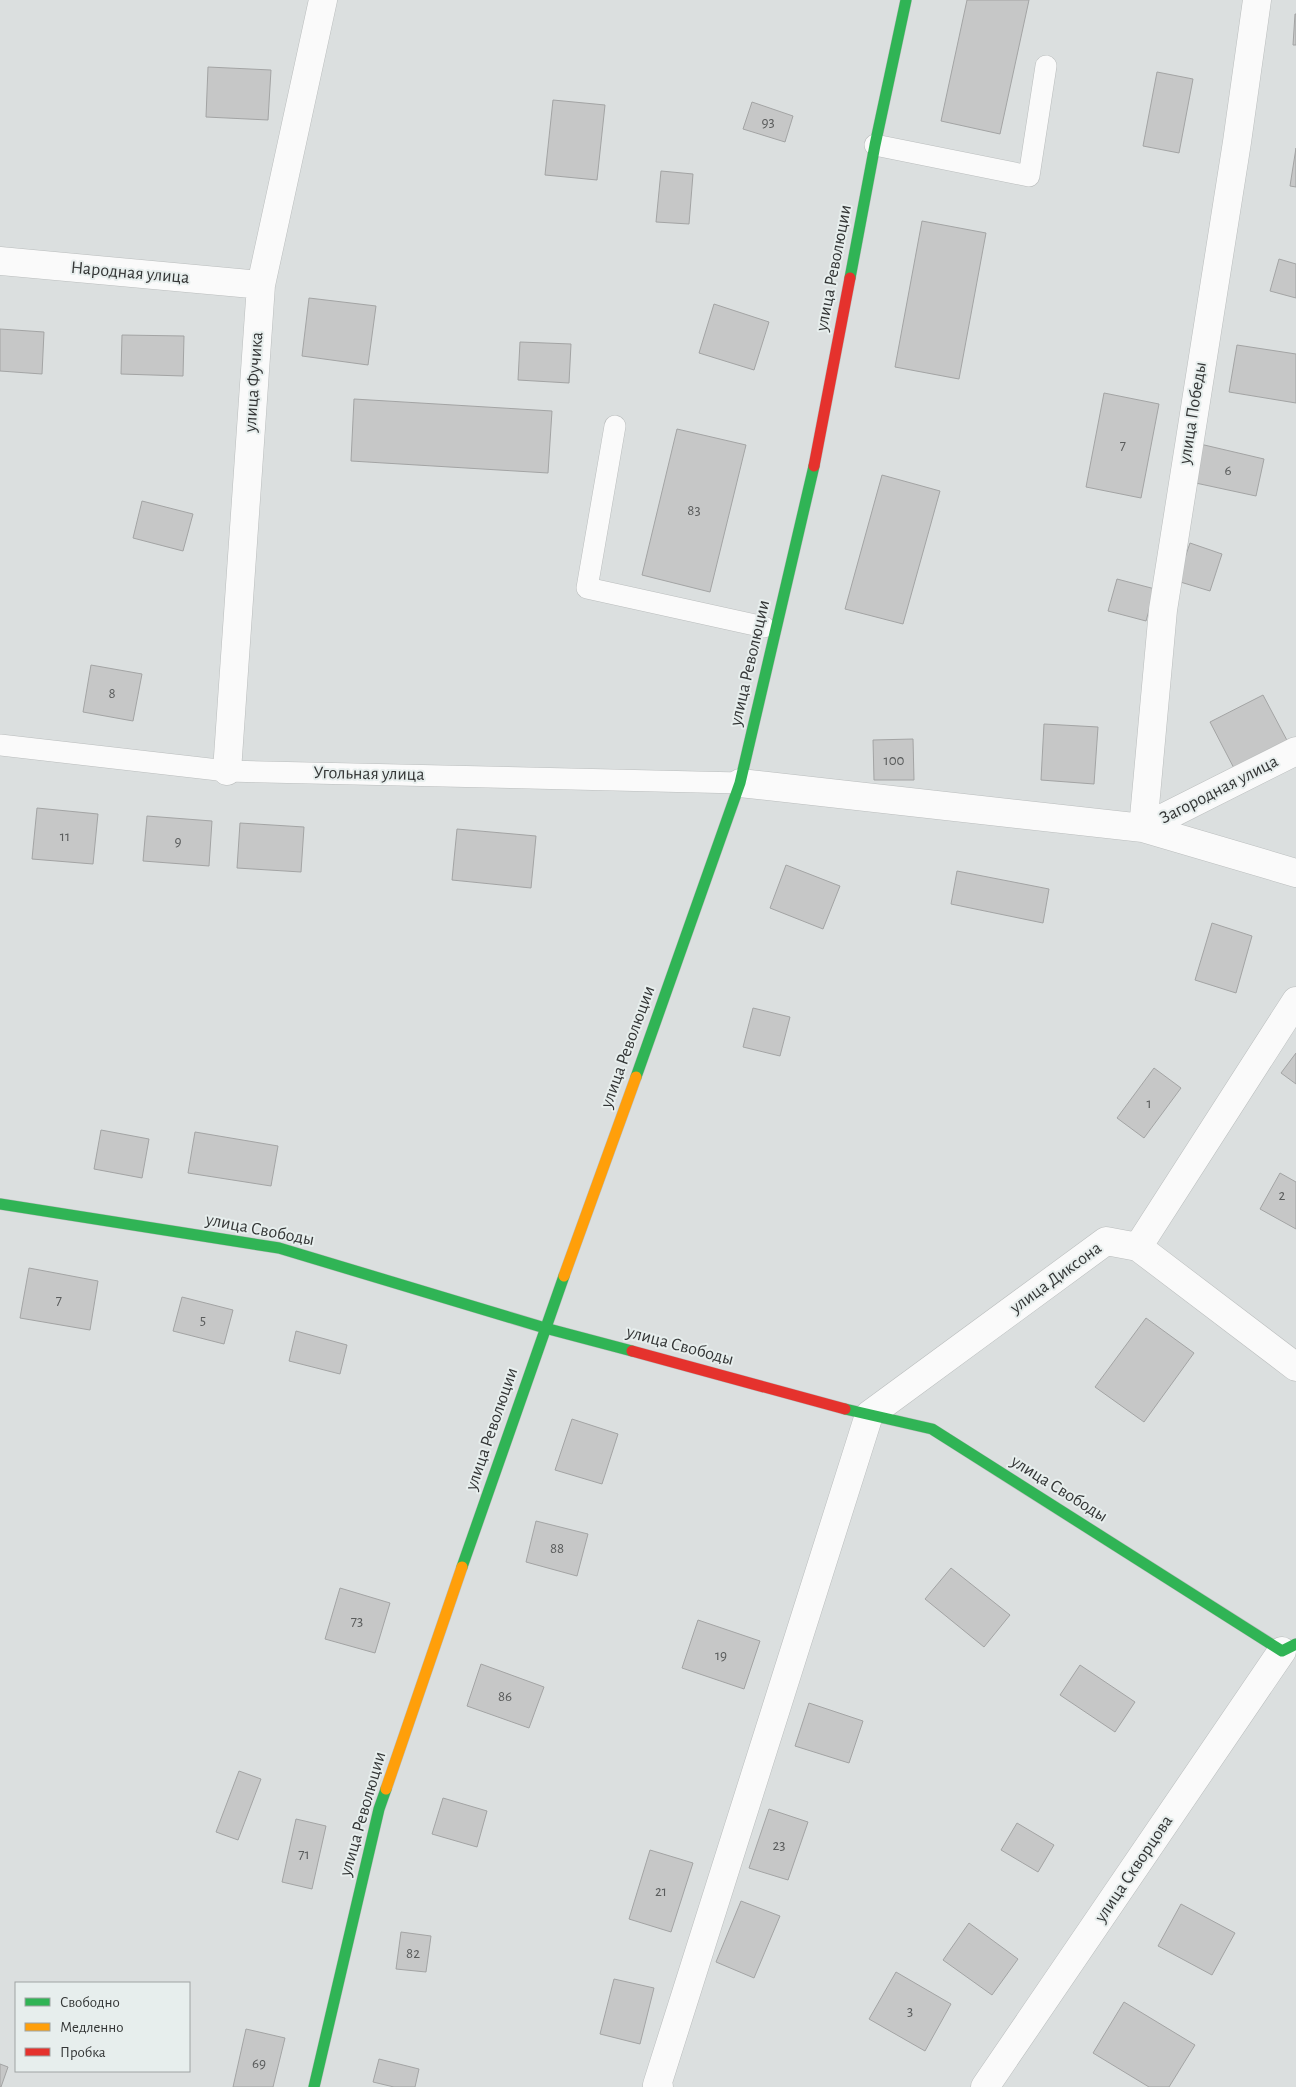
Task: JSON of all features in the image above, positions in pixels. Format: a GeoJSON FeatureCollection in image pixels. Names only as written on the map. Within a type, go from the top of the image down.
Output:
{"type":"FeatureCollection","features":[{"type":"Feature","properties":{"kind":"street","name":"улица Фучика"},"geometry":{"type":"LineString","coordinates":[[227,771],[261,285],[323,0]]}},
{"type":"Feature","properties":{"kind":"street","name":"улица Революции"},"geometry":{"type":"LineString","coordinates":[[314,2087],[379,1810],[545,1328],[718,849],[740,783],[813,469],[875,145],[906,0]]}},
{"type":"Feature","properties":{"kind":"street","name":"улица Победы"},"geometry":{"type":"LineString","coordinates":[[1143,828],[1163,610],[1257,0]]}},
{"type":"Feature","properties":{"kind":"street","name":"Народная улица"},"geometry":{"type":"LineString","coordinates":[[0,261],[261,285]]}},
{"type":"Feature","properties":{"kind":"street","name":"Загородная улица"},"geometry":{"type":"LineString","coordinates":[[1143,828],[1296,751]]}},
{"type":"Feature","properties":{"kind":"street"},"geometry":{"type":"LineString","coordinates":[[740,783],[1143,828],[1296,873]]}},
{"type":"Feature","properties":{"kind":"street"},"geometry":{"type":"LineString","coordinates":[[1138,1247],[1296,1001]]}},
{"type":"Feature","properties":{"kind":"street","name":"улица Свободы"},"geometry":{"type":"LineString","coordinates":[[0,1204],[279,1248],[545,1328],[869,1415],[932,1429],[1289,1647]]}},
{"type":"Feature","properties":{"kind":"street","name":"улица Диксона"},"geometry":{"type":"LineString","coordinates":[[869,1415],[1106,1241],[1138,1247],[1296,1366]]}},
{"type":"Feature","properties":{"kind":"street"},"geometry":{"type":"LineString","coordinates":[[659,2087],[656,2085],[869,1415]]}},
{"type":"Feature","properties":{"kind":"street","name":"улица Скворцова"},"geometry":{"type":"LineString","coordinates":[[985,2087],[1289,1647]]}},
{"type":"Feature","properties":{"kind":"lane"},"geometry":{"type":"LineString","coordinates":[[875,145],[1028,176],[1046,66]]}},
{"type":"Feature","properties":{"kind":"lane"},"geometry":{"type":"LineString","coordinates":[[615,426],[587,588],[764,627]]}},
{"type":"Feature","properties":{"kind":"lane","name":"Угольная улица"},"geometry":{"type":"LineString","coordinates":[[0,745],[227,771],[740,783]]}},
{"type":"Feature","properties":{"kind":"building"},"geometry":{"type":"Polygon","coordinates":[[[967,0],[1029,0],[1000,134],[941,121],[967,0]]]}},
{"type":"Feature","properties":{"kind":"building"},"geometry":{"type":"Polygon","coordinates":[[[1295,14],[1296,45],[1293,45],[1295,14]]]}},
{"type":"Feature","properties":{"kind":"building"},"geometry":{"type":"Polygon","coordinates":[[[208,67],[271,70],[268,120],[206,117],[208,67]]]}},
{"type":"Feature","properties":{"kind":"building"},"geometry":{"type":"Polygon","coordinates":[[[1157,72],[1193,79],[1179,153],[1143,146],[1157,72]]]}},
{"type":"Feature","properties":{"kind":"building"},"geometry":{"type":"Polygon","coordinates":[[[553,100],[605,105],[597,180],[545,175],[553,100]]]}},
{"type":"Feature","properties":{"kind":"building"},"geometry":{"type":"Polygon","coordinates":[[[752,102],[793,116],[785,142],[743,129],[752,102]]]}},
{"type":"Feature","properties":{"kind":"building"},"geometry":{"type":"Polygon","coordinates":[[[1296,148],[1296,187],[1290,186],[1296,148]]]}},
{"type":"Feature","properties":{"kind":"building"},"geometry":{"type":"Polygon","coordinates":[[[661,171],[693,174],[689,224],[656,222],[661,171]]]}},
{"type":"Feature","properties":{"kind":"building"},"geometry":{"type":"Polygon","coordinates":[[[922,221],[986,233],[959,379],[895,367],[922,221]]]}},
{"type":"Feature","properties":{"kind":"building"},"geometry":{"type":"Polygon","coordinates":[[[1279,259],[1296,264],[1296,298],[1270,291],[1279,259]]]}},
{"type":"Feature","properties":{"kind":"building"},"geometry":{"type":"Polygon","coordinates":[[[309,298],[376,306],[368,365],[302,356],[309,298]]]}},
{"type":"Feature","properties":{"kind":"building"},"geometry":{"type":"Polygon","coordinates":[[[714,304],[769,322],[754,370],[699,353],[714,304]]]}},
{"type":"Feature","properties":{"kind":"building"},"geometry":{"type":"Polygon","coordinates":[[[0,329],[44,332],[42,374],[0,371],[0,329]]]}},
{"type":"Feature","properties":{"kind":"building"},"geometry":{"type":"Polygon","coordinates":[[[122,335],[184,336],[183,376],[121,374],[122,335]]]}},
{"type":"Feature","properties":{"kind":"building"},"geometry":{"type":"Polygon","coordinates":[[[520,342],[571,344],[569,383],[518,380],[520,342]]]}},
{"type":"Feature","properties":{"kind":"building"},"geometry":{"type":"Polygon","coordinates":[[[1237,345],[1296,354],[1296,403],[1229,392],[1237,345]]]}},
{"type":"Feature","properties":{"kind":"building"},"geometry":{"type":"Polygon","coordinates":[[[1104,393],[1159,404],[1141,498],[1086,487],[1104,393]]]}},
{"type":"Feature","properties":{"kind":"building"},"geometry":{"type":"Polygon","coordinates":[[[354,399],[552,411],[548,473],[351,461],[354,399]]]}},
{"type":"Feature","properties":{"kind":"building"},"geometry":{"type":"Polygon","coordinates":[[[677,429],[746,445],[710,592],[642,575],[677,429]]]}},
{"type":"Feature","properties":{"kind":"building"},"geometry":{"type":"Polygon","coordinates":[[[1200,444],[1264,459],[1256,496],[1191,482],[1200,444]]]}},
{"type":"Feature","properties":{"kind":"building"},"geometry":{"type":"Polygon","coordinates":[[[882,475],[940,491],[903,624],[845,609],[882,475]]]}},
{"type":"Feature","properties":{"kind":"building"},"geometry":{"type":"Polygon","coordinates":[[[142,501],[193,514],[183,551],[133,538],[142,501]]]}},
{"type":"Feature","properties":{"kind":"building"},"geometry":{"type":"Polygon","coordinates":[[[1190,543],[1222,554],[1210,591],[1177,581],[1190,543]]]}},
{"type":"Feature","properties":{"kind":"building"},"geometry":{"type":"Polygon","coordinates":[[[1117,579],[1155,589],[1146,621],[1108,611],[1117,579]]]}},
{"type":"Feature","properties":{"kind":"building"},"geometry":{"type":"Polygon","coordinates":[[[91,665],[142,674],[133,721],[83,712],[91,665]]]}},
{"type":"Feature","properties":{"kind":"building"},"geometry":{"type":"Polygon","coordinates":[[[1263,695],[1290,746],[1237,774],[1210,722],[1263,695]]]}},
{"type":"Feature","properties":{"kind":"building"},"geometry":{"type":"Polygon","coordinates":[[[1044,724],[1098,727],[1094,784],[1041,780],[1044,724]]]}},
{"type":"Feature","properties":{"kind":"building"},"geometry":{"type":"Polygon","coordinates":[[[913,739],[914,780],[874,780],[873,740],[913,739]]]}},
{"type":"Feature","properties":{"kind":"building"},"geometry":{"type":"Polygon","coordinates":[[[37,808],[98,814],[93,864],[32,859],[37,808]]]}},
{"type":"Feature","properties":{"kind":"building"},"geometry":{"type":"Polygon","coordinates":[[[147,816],[212,821],[209,866],[143,861],[147,816]]]}},
{"type":"Feature","properties":{"kind":"building"},"geometry":{"type":"Polygon","coordinates":[[[240,823],[304,827],[301,872],[237,868],[240,823]]]}},
{"type":"Feature","properties":{"kind":"building"},"geometry":{"type":"Polygon","coordinates":[[[457,829],[536,836],[531,888],[452,880],[457,829]]]}},
{"type":"Feature","properties":{"kind":"building"},"geometry":{"type":"Polygon","coordinates":[[[786,865],[840,886],[823,929],[770,908],[786,865]]]}},
{"type":"Feature","properties":{"kind":"building"},"geometry":{"type":"Polygon","coordinates":[[[957,871],[1049,889],[1043,923],[951,904],[957,871]]]}},
{"type":"Feature","properties":{"kind":"building"},"geometry":{"type":"Polygon","coordinates":[[[1212,923],[1252,936],[1236,993],[1195,980],[1212,923]]]}},
{"type":"Feature","properties":{"kind":"building"},"geometry":{"type":"Polygon","coordinates":[[[753,1008],[790,1017],[780,1056],[743,1047],[753,1008]]]}},
{"type":"Feature","properties":{"kind":"building"},"geometry":{"type":"Polygon","coordinates":[[[1296,1053],[1296,1084],[1281,1073],[1296,1053]]]}},
{"type":"Feature","properties":{"kind":"building"},"geometry":{"type":"Polygon","coordinates":[[[1154,1068],[1181,1088],[1144,1138],[1117,1118],[1154,1068]]]}},
{"type":"Feature","properties":{"kind":"building"},"geometry":{"type":"Polygon","coordinates":[[[101,1130],[149,1139],[142,1178],[94,1169],[101,1130]]]}},
{"type":"Feature","properties":{"kind":"building"},"geometry":{"type":"Polygon","coordinates":[[[195,1132],[278,1146],[271,1186],[188,1173],[195,1132]]]}},
{"type":"Feature","properties":{"kind":"building"},"geometry":{"type":"Polygon","coordinates":[[[1280,1173],[1296,1182],[1296,1229],[1260,1209],[1280,1173]]]}},
{"type":"Feature","properties":{"kind":"building"},"geometry":{"type":"Polygon","coordinates":[[[29,1268],[98,1281],[90,1330],[20,1318],[29,1268]]]}},
{"type":"Feature","properties":{"kind":"building"},"geometry":{"type":"Polygon","coordinates":[[[182,1297],[233,1310],[224,1344],[173,1331],[182,1297]]]}},
{"type":"Feature","properties":{"kind":"building"},"geometry":{"type":"Polygon","coordinates":[[[1146,1318],[1194,1353],[1144,1422],[1095,1387],[1146,1318]]]}},
{"type":"Feature","properties":{"kind":"building"},"geometry":{"type":"Polygon","coordinates":[[[296,1331],[347,1345],[340,1374],[289,1361],[296,1331]]]}},
{"type":"Feature","properties":{"kind":"building"},"geometry":{"type":"Polygon","coordinates":[[[572,1419],[618,1434],[602,1484],[555,1470],[572,1419]]]}},
{"type":"Feature","properties":{"kind":"building"},"geometry":{"type":"Polygon","coordinates":[[[536,1521],[588,1534],[577,1576],[526,1562],[536,1521]]]}},
{"type":"Feature","properties":{"kind":"building"},"geometry":{"type":"Polygon","coordinates":[[[951,1568],[1010,1615],[984,1647],[925,1599],[951,1568]]]}},
{"type":"Feature","properties":{"kind":"building"},"geometry":{"type":"Polygon","coordinates":[[[340,1588],[390,1603],[375,1653],[325,1639],[340,1588]]]}},
{"type":"Feature","properties":{"kind":"building"},"geometry":{"type":"Polygon","coordinates":[[[698,1620],[760,1641],[744,1689],[682,1668],[698,1620]]]}},
{"type":"Feature","properties":{"kind":"building"},"geometry":{"type":"Polygon","coordinates":[[[481,1664],[544,1687],[529,1728],[467,1706],[481,1664]]]}},
{"type":"Feature","properties":{"kind":"building"},"geometry":{"type":"Polygon","coordinates":[[[1080,1665],[1135,1702],[1115,1732],[1060,1695],[1080,1665]]]}},
{"type":"Feature","properties":{"kind":"building"},"geometry":{"type":"Polygon","coordinates":[[[809,1703],[863,1721],[849,1763],[795,1746],[809,1703]]]}},
{"type":"Feature","properties":{"kind":"building"},"geometry":{"type":"Polygon","coordinates":[[[239,1771],[261,1779],[238,1840],[216,1832],[239,1771]]]}},
{"type":"Feature","properties":{"kind":"building"},"geometry":{"type":"Polygon","coordinates":[[[443,1798],[487,1811],[477,1847],[432,1834],[443,1798]]]}},
{"type":"Feature","properties":{"kind":"building"},"geometry":{"type":"Polygon","coordinates":[[[769,1809],[808,1822],[788,1880],[749,1868],[769,1809]]]}},
{"type":"Feature","properties":{"kind":"building"},"geometry":{"type":"Polygon","coordinates":[[[296,1819],[326,1826],[312,1889],[282,1882],[296,1819]]]}},
{"type":"Feature","properties":{"kind":"building"},"geometry":{"type":"Polygon","coordinates":[[[1017,1823],[1054,1845],[1038,1872],[1001,1850],[1017,1823]]]}},
{"type":"Feature","properties":{"kind":"building"},"geometry":{"type":"Polygon","coordinates":[[[650,1850],[693,1863],[671,1932],[629,1919],[650,1850]]]}},
{"type":"Feature","properties":{"kind":"building"},"geometry":{"type":"Polygon","coordinates":[[[741,1901],[780,1916],[754,1978],[716,1962],[741,1901]]]}},
{"type":"Feature","properties":{"kind":"building"},"geometry":{"type":"Polygon","coordinates":[[[1181,1904],[1235,1933],[1212,1975],[1158,1946],[1181,1904]]]}},
{"type":"Feature","properties":{"kind":"building"},"geometry":{"type":"Polygon","coordinates":[[[969,1923],[1018,1959],[992,1995],[943,1960],[969,1923]]]}},
{"type":"Feature","properties":{"kind":"building"},"geometry":{"type":"Polygon","coordinates":[[[401,1932],[431,1936],[426,1972],[396,1969],[401,1932]]]}},
{"type":"Feature","properties":{"kind":"building"},"geometry":{"type":"Polygon","coordinates":[[[896,1972],[951,2004],[925,2051],[869,2019],[896,1972]]]}},
{"type":"Feature","properties":{"kind":"building"},"geometry":{"type":"Polygon","coordinates":[[[614,1979],[654,1988],[640,2044],[600,2034],[614,1979]]]}},
{"type":"Feature","properties":{"kind":"building"},"geometry":{"type":"Polygon","coordinates":[[[1124,2002],[1195,2045],[1169,2087],[1149,2087],[1093,2053],[1124,2002]]]}},
{"type":"Feature","properties":{"kind":"building"},"geometry":{"type":"Polygon","coordinates":[[[246,2029],[285,2038],[273,2087],[233,2087],[246,2029]]]}},
{"type":"Feature","properties":{"kind":"building"},"geometry":{"type":"Polygon","coordinates":[[[379,2059],[419,2069],[415,2087],[394,2087],[373,2082],[379,2059]]]}},
{"type":"Feature","properties":{"kind":"building"},"geometry":{"type":"Polygon","coordinates":[[[0,2064],[8,2067],[1,2087],[0,2087],[0,2064]]]}},
{"type":"Feature","properties":{"kind":"traffic: fast"},"geometry":{"type":"LineString","coordinates":[[850,278],[875,145],[906,0]]}},
{"type":"Feature","properties":{"kind":"traffic: fast"},"geometry":{"type":"LineString","coordinates":[[636,1077],[740,783],[814,466]]}},
{"type":"Feature","properties":{"kind":"traffic: fast"},"geometry":{"type":"LineString","coordinates":[[0,1204],[279,1248],[545,1328],[632,1351]]}},
{"type":"Feature","properties":{"kind":"traffic: fast"},"geometry":{"type":"LineString","coordinates":[[462,1567],[564,1276]]}},
{"type":"Feature","properties":{"kind":"traffic: fast"},"geometry":{"type":"LineString","coordinates":[[845,1409],[932,1429],[1282,1651],[1296,1644]]}},
{"type":"Feature","properties":{"kind":"traffic: fast"},"geometry":{"type":"LineString","coordinates":[[314,2087],[379,1809],[386,1789]]}},
{"type":"Feature","properties":{"kind":"traffic: slow"},"geometry":{"type":"LineString","coordinates":[[564,1276],[636,1077]]}},
{"type":"Feature","properties":{"kind":"traffic: slow"},"geometry":{"type":"LineString","coordinates":[[386,1789],[462,1567]]}},
{"type":"Feature","properties":{"kind":"traffic: jam"},"geometry":{"type":"LineString","coordinates":[[814,466],[850,278]]}},
{"type":"Feature","properties":{"kind":"traffic: jam"},"geometry":{"type":"LineString","coordinates":[[632,1351],[845,1409]]}}]}
